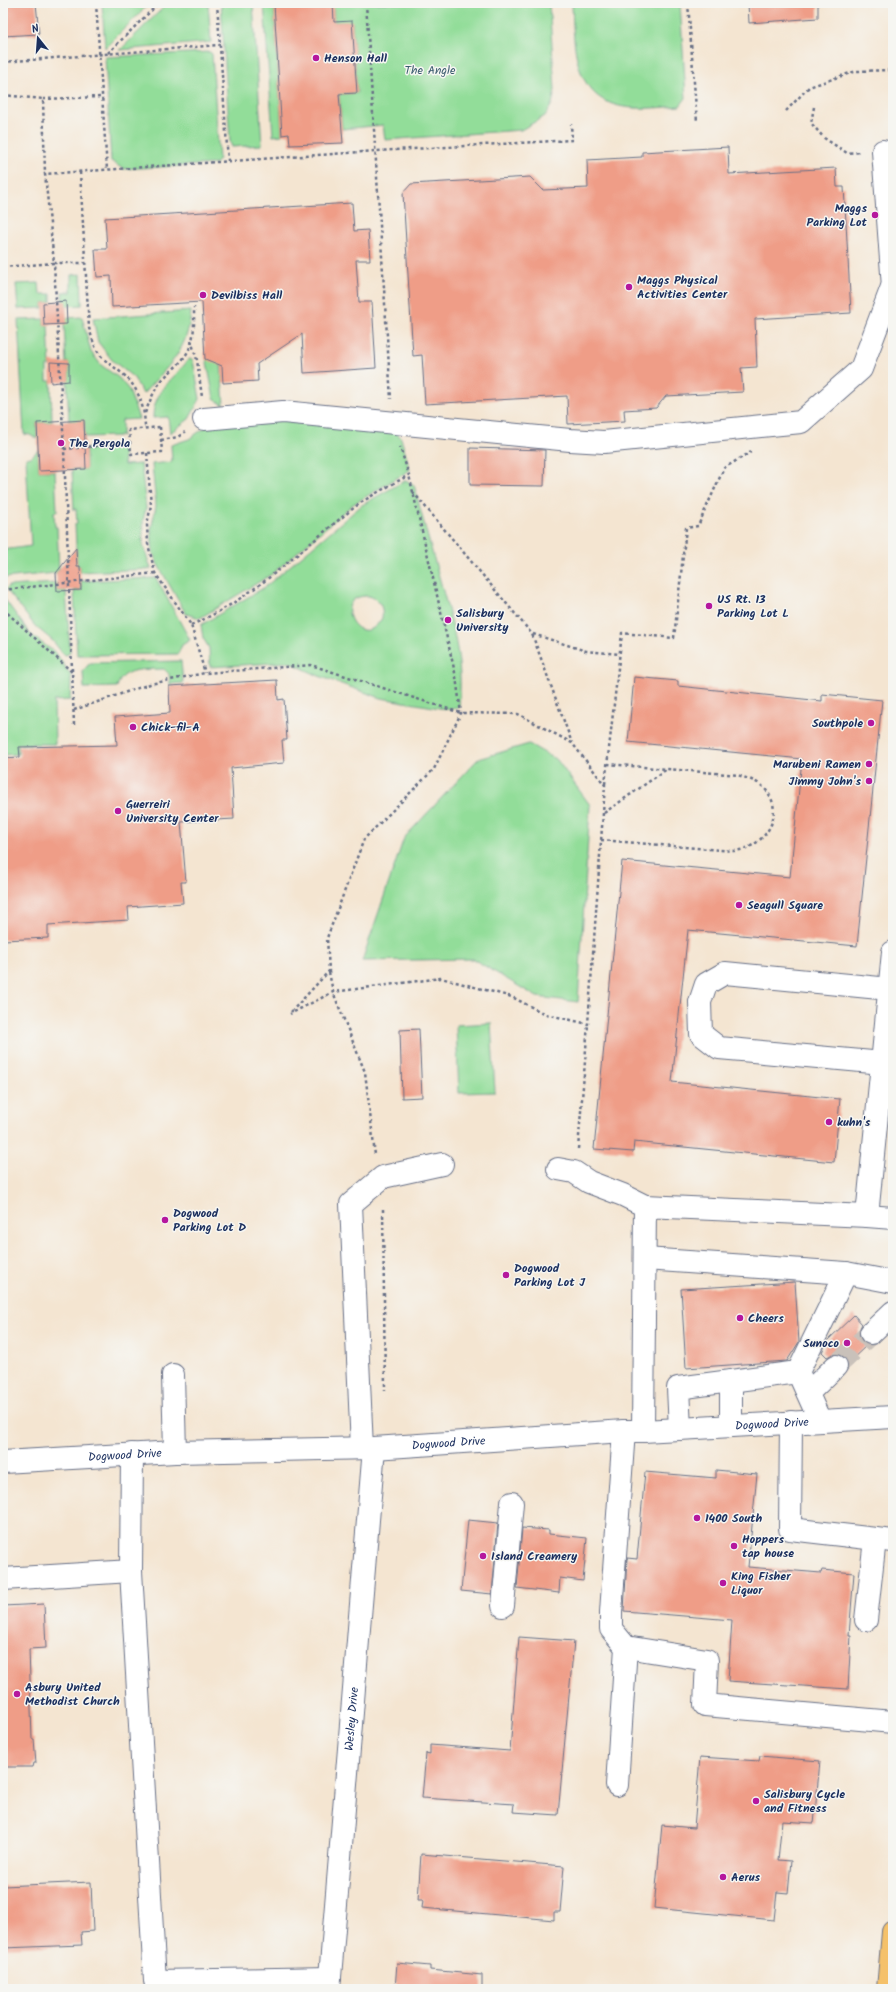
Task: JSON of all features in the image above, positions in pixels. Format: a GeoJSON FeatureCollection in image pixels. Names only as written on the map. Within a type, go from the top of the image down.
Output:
{"type":"FeatureCollection","features":[{"type":"Feature","properties":{"kind":"main road"},"geometry":{"type":"LineString","coordinates":[[888,1989],[893,1932]]}},
{"type":"Feature","properties":{"kind":"street"},"geometry":{"type":"LineString","coordinates":[[204,419],[283,412],[604,442],[801,422],[861,369],[893,287],[883,151]]}},
{"type":"Feature","properties":{"kind":"street"},"geometry":{"type":"LineString","coordinates":[[867,1216],[893,952]]}},
{"type":"Feature","properties":{"kind":"street"},"geometry":{"type":"LineString","coordinates":[[883,1063],[719,1048],[701,1034],[700,1002],[706,984],[725,973],[890,989]]}},
{"type":"Feature","properties":{"kind":"street","name":"Wesley Drive"},"geometry":{"type":"LineString","coordinates":[[329,1984],[368,1448],[351,1204],[383,1176],[442,1164]]}},
{"type":"Feature","properties":{"kind":"street"},"geometry":{"type":"LineString","coordinates":[[566,1171],[589,1182],[623,1194],[645,1206],[893,1218]]}},
{"type":"Feature","properties":{"kind":"street"},"geometry":{"type":"LineString","coordinates":[[645,1206],[644,1391],[634,1431],[610,1612],[611,1629],[626,1647],[707,1660],[705,1705],[893,1722]]}},
{"type":"Feature","properties":{"kind":"street"},"geometry":{"type":"LineString","coordinates":[[645,1259],[846,1273],[893,1282]]}},
{"type":"Feature","properties":{"kind":"street"},"geometry":{"type":"LineString","coordinates":[[798,1372],[846,1273]]}},
{"type":"Feature","properties":{"kind":"street"},"geometry":{"type":"LineString","coordinates":[[871,1333],[893,1312]]}},
{"type":"Feature","properties":{"kind":"street"},"geometry":{"type":"LineString","coordinates":[[808,1393],[836,1366]]}},
{"type":"Feature","properties":{"kind":"street"},"geometry":{"type":"LineString","coordinates":[[644,1391],[798,1372]]}},
{"type":"Feature","properties":{"kind":"street"},"geometry":{"type":"LineString","coordinates":[[798,1372],[820,1421]]}},
{"type":"Feature","properties":{"kind":"street"},"geometry":{"type":"LineString","coordinates":[[173,1375],[175,1452]]}},
{"type":"Feature","properties":{"kind":"street"},"geometry":{"type":"LineString","coordinates":[[731,1381],[731,1426]]}},
{"type":"Feature","properties":{"kind":"street"},"geometry":{"type":"LineString","coordinates":[[678,1388],[680,1429]]}},
{"type":"Feature","properties":{"kind":"street","name":"Dogwood Drive"},"geometry":{"type":"LineString","coordinates":[[3,1462],[175,1452],[368,1448],[634,1431],[893,1417]]}},
{"type":"Feature","properties":{"kind":"street"},"geometry":{"type":"LineString","coordinates":[[791,1422],[790,1529],[884,1540],[866,1620]]}},
{"type":"Feature","properties":{"kind":"street"},"geometry":{"type":"LineString","coordinates":[[132,1454],[131,1571],[155,1981],[234,1984],[329,1984]]}},
{"type":"Feature","properties":{"kind":"street"},"geometry":{"type":"LineString","coordinates":[[503,1606],[512,1503]]}},
{"type":"Feature","properties":{"kind":"street"},"geometry":{"type":"LineString","coordinates":[[3,1579],[131,1571]]}},
{"type":"Feature","properties":{"kind":"street"},"geometry":{"type":"LineString","coordinates":[[616,1785],[626,1647]]}},
{"type":"Feature","properties":{"kind":"path"},"geometry":{"type":"LineString","coordinates":[[96,3],[107,170]]}},
{"type":"Feature","properties":{"kind":"path"},"geometry":{"type":"LineString","coordinates":[[108,54],[159,3]]}},
{"type":"Feature","properties":{"kind":"path"},"geometry":{"type":"LineString","coordinates":[[217,3],[228,161]]}},
{"type":"Feature","properties":{"kind":"path"},"geometry":{"type":"LineString","coordinates":[[366,3],[392,422],[409,475],[456,677],[461,713],[434,769],[364,839],[327,938],[329,971],[290,1014],[333,992],[441,978],[512,997],[544,1014],[588,1024]]}},
{"type":"Feature","properties":{"kind":"path"},"geometry":{"type":"LineString","coordinates":[[688,3],[698,122]]}},
{"type":"Feature","properties":{"kind":"path"},"geometry":{"type":"LineString","coordinates":[[3,62],[220,45]]}},
{"type":"Feature","properties":{"kind":"path"},"geometry":{"type":"LineString","coordinates":[[786,111],[809,87],[856,71],[893,70]]}},
{"type":"Feature","properties":{"kind":"path"},"geometry":{"type":"LineString","coordinates":[[3,96],[43,99],[102,97]]}},
{"type":"Feature","properties":{"kind":"path"},"geometry":{"type":"LineString","coordinates":[[43,99],[45,174],[54,264],[64,449],[74,725]]}},
{"type":"Feature","properties":{"kind":"path"},"geometry":{"type":"LineString","coordinates":[[814,107],[811,123],[824,138],[847,153],[883,151]]}},
{"type":"Feature","properties":{"kind":"path"},"geometry":{"type":"LineString","coordinates":[[45,174],[376,150],[572,140],[572,124]]}},
{"type":"Feature","properties":{"kind":"path"},"geometry":{"type":"LineString","coordinates":[[80,172],[86,308],[93,342],[100,355],[113,368],[125,376],[136,391],[145,413],[145,428]]}},
{"type":"Feature","properties":{"kind":"path"},"geometry":{"type":"LineString","coordinates":[[3,267],[84,263]]}},
{"type":"Feature","properties":{"kind":"path"},"geometry":{"type":"LineString","coordinates":[[145,413],[154,392],[163,379],[184,358],[194,329],[194,307]]}},
{"type":"Feature","properties":{"kind":"path"},"geometry":{"type":"LineString","coordinates":[[191,340],[200,373],[204,419]]}},
{"type":"Feature","properties":{"kind":"path"},"geometry":{"type":"LineString","coordinates":[[160,427],[162,452],[131,454],[129,430],[145,428],[160,427]]}},
{"type":"Feature","properties":{"kind":"path"},"geometry":{"type":"LineString","coordinates":[[64,449],[130,442]]}},
{"type":"Feature","properties":{"kind":"path"},"geometry":{"type":"LineString","coordinates":[[566,1171],[577,1152],[588,1024],[605,785],[622,633],[674,638],[686,528],[698,526],[724,468],[756,449]]}},
{"type":"Feature","properties":{"kind":"path"},"geometry":{"type":"LineString","coordinates":[[147,453],[151,505],[147,525],[148,544],[155,573],[191,625],[204,673]]}},
{"type":"Feature","properties":{"kind":"path"},"geometry":{"type":"LineString","coordinates":[[191,625],[207,618],[261,585],[360,504],[409,475]]}},
{"type":"Feature","properties":{"kind":"path"},"geometry":{"type":"LineString","coordinates":[[413,492],[532,634],[572,743],[605,785]]}},
{"type":"Feature","properties":{"kind":"path"},"geometry":{"type":"LineString","coordinates":[[3,590],[155,573]]}},
{"type":"Feature","properties":{"kind":"path"},"geometry":{"type":"LineString","coordinates":[[3,609],[72,672]]}},
{"type":"Feature","properties":{"kind":"path"},"geometry":{"type":"LineString","coordinates":[[532,634],[586,651],[620,654]]}},
{"type":"Feature","properties":{"kind":"path"},"geometry":{"type":"LineString","coordinates":[[74,710],[150,684],[204,673],[311,665],[461,713],[518,714],[572,743]]}},
{"type":"Feature","properties":{"kind":"path"},"geometry":{"type":"LineString","coordinates":[[602,840],[734,851],[745,850],[755,845],[763,838],[770,828],[772,805],[767,792],[756,782],[738,775],[608,764]]}},
{"type":"Feature","properties":{"kind":"path"},"geometry":{"type":"LineString","coordinates":[[604,813],[667,769]]}},
{"type":"Feature","properties":{"kind":"green space"},"geometry":{"type":"Polygon","coordinates":[[[102,3],[150,3],[105,48],[102,3]]]}},
{"type":"Feature","properties":{"kind":"green space"},"geometry":{"type":"Polygon","coordinates":[[[168,3],[208,3],[211,42],[120,50],[168,3]]]}},
{"type":"Feature","properties":{"kind":"green space"},"geometry":{"type":"Polygon","coordinates":[[[221,3],[253,3],[262,145],[232,147],[230,142],[221,3]]]}},
{"type":"Feature","properties":{"kind":"green space"},"geometry":{"type":"Polygon","coordinates":[[[264,3],[274,3],[282,135],[273,136],[264,3]]]}},
{"type":"Feature","properties":{"kind":"green space","name":"The Angle"},"geometry":{"type":"Polygon","coordinates":[[[333,3],[549,3],[555,90],[552,104],[545,116],[521,130],[385,140],[383,125],[342,129],[339,94],[357,93],[352,22],[334,22],[333,3]]]}},
{"type":"Feature","properties":{"kind":"green space"},"geometry":{"type":"Polygon","coordinates":[[[572,3],[680,3],[686,98],[680,106],[634,108],[614,105],[599,97],[588,86],[581,72],[576,56],[572,3]]]}},
{"type":"Feature","properties":{"kind":"green space"},"geometry":{"type":"Polygon","coordinates":[[[210,52],[212,54],[219,159],[215,164],[123,169],[111,161],[105,57],[210,52]]]}},
{"type":"Feature","properties":{"kind":"green space"},"geometry":{"type":"Polygon","coordinates":[[[81,274],[82,305],[66,306],[63,302],[62,292],[71,292],[71,275],[81,274]]]}},
{"type":"Feature","properties":{"kind":"green space"},"geometry":{"type":"Polygon","coordinates":[[[39,283],[40,294],[51,294],[51,302],[43,303],[43,308],[18,309],[16,284],[39,283]]]}},
{"type":"Feature","properties":{"kind":"green space"},"geometry":{"type":"Polygon","coordinates":[[[191,311],[186,337],[176,357],[143,394],[134,378],[112,360],[98,342],[93,318],[191,311]]]}},
{"type":"Feature","properties":{"kind":"green space"},"geometry":{"type":"Polygon","coordinates":[[[82,317],[91,352],[101,365],[119,378],[129,390],[139,419],[122,420],[122,436],[85,437],[84,421],[69,421],[67,381],[69,380],[69,363],[66,363],[64,324],[66,318],[82,317]]]}},
{"type":"Feature","properties":{"kind":"green space"},"geometry":{"type":"Polygon","coordinates":[[[44,319],[44,325],[48,325],[50,366],[47,366],[47,381],[51,381],[52,422],[37,423],[37,439],[30,435],[24,434],[18,320],[44,319]]]}},
{"type":"Feature","properties":{"kind":"green space"},"geometry":{"type":"Polygon","coordinates":[[[206,357],[221,364],[224,405],[214,399],[206,357]]]}},
{"type":"Feature","properties":{"kind":"green space"},"geometry":{"type":"Polygon","coordinates":[[[189,359],[193,360],[200,399],[189,419],[170,433],[168,417],[153,418],[154,409],[160,393],[189,359]]]}},
{"type":"Feature","properties":{"kind":"green space"},"geometry":{"type":"Polygon","coordinates":[[[260,417],[394,429],[401,438],[410,470],[352,505],[272,574],[200,618],[186,614],[157,563],[153,553],[151,530],[156,506],[152,464],[172,462],[171,445],[189,439],[210,424],[260,417]]]}},
{"type":"Feature","properties":{"kind":"green space"},"geometry":{"type":"Polygon","coordinates":[[[123,448],[124,465],[141,464],[146,508],[143,520],[143,545],[151,569],[80,572],[80,566],[77,566],[75,524],[77,523],[76,509],[74,510],[72,469],[86,469],[86,449],[123,448]]]}},
{"type":"Feature","properties":{"kind":"green space"},"geometry":{"type":"Polygon","coordinates":[[[38,450],[39,471],[55,471],[57,511],[54,512],[55,527],[57,527],[59,569],[56,573],[3,578],[3,550],[31,546],[26,458],[31,457],[38,450]]]}},
{"type":"Feature","properties":{"kind":"green space"},"geometry":{"type":"Polygon","coordinates":[[[406,480],[414,485],[456,642],[460,673],[459,706],[451,710],[381,698],[319,676],[289,662],[210,667],[209,648],[203,638],[201,625],[265,587],[362,505],[406,480]],[[369,596],[357,598],[350,604],[349,612],[357,627],[365,630],[373,628],[382,618],[380,604],[373,597],[369,596]]]}},
{"type":"Feature","properties":{"kind":"green space"},"geometry":{"type":"Polygon","coordinates":[[[156,578],[190,640],[182,645],[178,654],[77,655],[74,591],[81,590],[81,581],[156,578]]]}},
{"type":"Feature","properties":{"kind":"green space"},"geometry":{"type":"Polygon","coordinates":[[[57,583],[57,591],[66,591],[70,652],[67,655],[63,654],[53,641],[35,626],[6,589],[9,586],[57,583]]]}},
{"type":"Feature","properties":{"kind":"green space"},"geometry":{"type":"Polygon","coordinates":[[[3,597],[31,635],[56,653],[71,676],[70,700],[54,701],[55,744],[18,744],[18,754],[3,755],[3,597]]]}},
{"type":"Feature","properties":{"kind":"green space"},"geometry":{"type":"Polygon","coordinates":[[[181,661],[183,683],[170,684],[169,674],[164,669],[136,670],[124,675],[117,687],[84,688],[83,671],[90,663],[181,661]]]}},
{"type":"Feature","properties":{"kind":"green space"},"geometry":{"type":"Polygon","coordinates":[[[529,744],[557,760],[590,805],[578,1002],[537,997],[473,959],[362,961],[404,838],[478,759],[529,744]]]}},
{"type":"Feature","properties":{"kind":"green space"},"geometry":{"type":"Polygon","coordinates":[[[491,1023],[495,1092],[459,1093],[456,1025],[491,1023]]]}},
{"type":"Feature","properties":{"kind":"building"},"geometry":{"type":"Polygon","coordinates":[[[3,3],[36,3],[39,34],[3,36],[3,3]]]}},
{"type":"Feature","properties":{"kind":"building","name":"Henson Hall"},"geometry":{"type":"Polygon","coordinates":[[[274,3],[333,3],[334,22],[352,21],[357,93],[339,94],[343,143],[290,145],[289,134],[282,135],[274,3]]]}},
{"type":"Feature","properties":{"kind":"building"},"geometry":{"type":"Polygon","coordinates":[[[748,3],[818,3],[818,18],[749,23],[748,3]]]}},
{"type":"Feature","properties":{"kind":"building","name":"Maggs Physical Activities Center"},"geometry":{"type":"Polygon","coordinates":[[[728,147],[729,174],[836,168],[837,187],[844,187],[851,313],[755,319],[757,367],[741,368],[743,392],[666,396],[656,408],[624,410],[625,421],[568,424],[567,396],[425,404],[422,355],[413,356],[403,193],[411,184],[530,177],[543,190],[588,188],[587,160],[642,157],[642,152],[728,147]]]}},
{"type":"Feature","properties":{"kind":"building","name":"Devilbiss Hall"},"geometry":{"type":"Polygon","coordinates":[[[352,203],[354,231],[368,230],[370,260],[356,260],[359,302],[372,302],[376,368],[304,373],[302,334],[257,364],[258,381],[223,383],[222,366],[205,359],[202,302],[112,307],[111,276],[97,277],[95,249],[107,249],[105,218],[352,203]]]}},
{"type":"Feature","properties":{"kind":"building"},"geometry":{"type":"Polygon","coordinates":[[[66,301],[67,324],[44,325],[43,303],[66,301]]]}},
{"type":"Feature","properties":{"kind":"building"},"geometry":{"type":"Polygon","coordinates":[[[50,362],[69,363],[69,381],[51,383],[50,362]]]}},
{"type":"Feature","properties":{"kind":"building"},"geometry":{"type":"Polygon","coordinates":[[[84,420],[86,469],[39,471],[37,423],[84,420]]]}},
{"type":"Feature","properties":{"kind":"building"},"geometry":{"type":"Polygon","coordinates":[[[470,448],[545,450],[544,486],[470,485],[470,448]]]}},
{"type":"Feature","properties":{"kind":"building"},"geometry":{"type":"Polygon","coordinates":[[[76,548],[77,566],[80,566],[81,590],[57,591],[56,573],[76,548]]]}},
{"type":"Feature","properties":{"kind":"building","name":"Seagull Square"},"geometry":{"type":"Polygon","coordinates":[[[634,677],[678,681],[678,686],[822,701],[822,694],[882,700],[857,946],[688,930],[672,1082],[840,1099],[834,1162],[634,1142],[633,1152],[594,1149],[622,861],[790,877],[802,759],[628,742],[634,677]]]}},
{"type":"Feature","properties":{"kind":"building","name":"Guerreiri University Center"},"geometry":{"type":"Polygon","coordinates":[[[277,680],[278,700],[284,699],[287,740],[282,740],[284,763],[231,768],[234,819],[181,822],[186,882],[181,882],[183,903],[128,907],[129,920],[48,925],[48,938],[3,940],[3,758],[20,757],[19,747],[117,745],[115,717],[170,713],[169,686],[277,680]]]}},
{"type":"Feature","properties":{"kind":"building"},"geometry":{"type":"Polygon","coordinates":[[[419,1029],[422,1097],[402,1098],[400,1030],[419,1029]]]}},
{"type":"Feature","properties":{"kind":"building","name":"Cheers"},"geometry":{"type":"Polygon","coordinates":[[[795,1282],[799,1342],[787,1361],[686,1368],[681,1289],[795,1282]]]}},
{"type":"Feature","properties":{"kind":"building","name":"Sunoco"},"geometry":{"type":"Polygon","coordinates":[[[854,1315],[862,1324],[859,1330],[859,1336],[867,1345],[848,1363],[845,1357],[839,1354],[833,1354],[827,1357],[822,1352],[828,1340],[854,1315]]]}},
{"type":"Feature","properties":{"kind":"building","name":"1400 South"},"geometry":{"type":"Polygon","coordinates":[[[716,1470],[757,1474],[748,1567],[821,1573],[822,1570],[854,1573],[849,1635],[851,1635],[848,1689],[728,1681],[732,1620],[624,1611],[627,1558],[637,1559],[645,1472],[716,1478],[716,1470]]]}},
{"type":"Feature","properties":{"kind":"building","name":"Island Creamery"},"geometry":{"type":"Polygon","coordinates":[[[468,1520],[498,1523],[492,1594],[461,1591],[468,1520]]]}},
{"type":"Feature","properties":{"kind":"building"},"geometry":{"type":"Polygon","coordinates":[[[522,1528],[549,1530],[549,1534],[587,1538],[583,1581],[560,1578],[559,1593],[517,1588],[522,1528]]]}},
{"type":"Feature","properties":{"kind":"building","name":"Asbury United Methodist Church"},"geometry":{"type":"Polygon","coordinates":[[[44,1604],[46,1648],[29,1649],[32,1739],[34,1739],[36,1763],[34,1763],[33,1767],[3,1767],[3,1606],[44,1604]]]}},
{"type":"Feature","properties":{"kind":"building"},"geometry":{"type":"Polygon","coordinates":[[[519,1637],[574,1641],[558,1815],[513,1812],[514,1804],[422,1798],[426,1753],[430,1754],[430,1745],[510,1751],[519,1637]]]}},
{"type":"Feature","properties":{"kind":"building"},"geometry":{"type":"Polygon","coordinates":[[[760,1756],[820,1761],[814,1823],[782,1821],[778,1860],[791,1861],[788,1893],[777,1892],[774,1920],[654,1908],[662,1825],[694,1828],[700,1757],[759,1761],[760,1756]]]}},
{"type":"Feature","properties":{"kind":"building"},"geometry":{"type":"Polygon","coordinates":[[[421,1854],[564,1866],[560,1912],[554,1912],[554,1920],[422,1908],[423,1900],[418,1900],[421,1854]]]}},
{"type":"Feature","properties":{"kind":"building"},"geometry":{"type":"Polygon","coordinates":[[[91,1882],[93,1931],[81,1932],[82,1945],[3,1948],[3,1886],[91,1882]]]}},
{"type":"Feature","properties":{"kind":"building"},"geometry":{"type":"Polygon","coordinates":[[[397,1963],[430,1966],[430,1970],[482,1975],[482,1989],[395,1989],[397,1963]]]}},
{"type":"Feature","properties":{"kind":"tunnel"},"geometry":{"type":"LineString","coordinates":[[836,1366],[871,1333]]}},
{"type":"Feature","properties":{"kind":"place","name":"Henson Hall"},"geometry":{"type":"Point","coordinates":[316,58]}},
{"type":"Feature","properties":{"kind":"place","name":"Maggs Parking Lot"},"geometry":{"type":"Point","coordinates":[875,215]}},
{"type":"Feature","properties":{"kind":"place","name":"Maggs Physical Activities Center"},"geometry":{"type":"Point","coordinates":[629,287]}},
{"type":"Feature","properties":{"kind":"place","name":"Devilbiss Hall"},"geometry":{"type":"Point","coordinates":[203,295]}},
{"type":"Feature","properties":{"kind":"place","name":"The Pergola"},"geometry":{"type":"Point","coordinates":[61,443]}},
{"type":"Feature","properties":{"kind":"place","name":"US Rt. 13 Parking Lot L"},"geometry":{"type":"Point","coordinates":[709,606]}},
{"type":"Feature","properties":{"kind":"place","name":"Salisbury University"},"geometry":{"type":"Point","coordinates":[448,620]}},
{"type":"Feature","properties":{"kind":"place","name":"Southpole"},"geometry":{"type":"Point","coordinates":[871,723]}},
{"type":"Feature","properties":{"kind":"place","name":"Chick-fil-A"},"geometry":{"type":"Point","coordinates":[133,727]}},
{"type":"Feature","properties":{"kind":"place","name":"Marubeni Ramen"},"geometry":{"type":"Point","coordinates":[869,764]}},
{"type":"Feature","properties":{"kind":"place","name":"Jimmy John's"},"geometry":{"type":"Point","coordinates":[869,781]}},
{"type":"Feature","properties":{"kind":"place","name":"Guerreiri University Center"},"geometry":{"type":"Point","coordinates":[118,811]}},
{"type":"Feature","properties":{"kind":"place","name":"Seagull Square"},"geometry":{"type":"Point","coordinates":[739,905]}},
{"type":"Feature","properties":{"kind":"place","name":"kuhn's"},"geometry":{"type":"Point","coordinates":[829,1122]}},
{"type":"Feature","properties":{"kind":"place","name":"Dogwood Parking Lot D"},"geometry":{"type":"Point","coordinates":[165,1220]}},
{"type":"Feature","properties":{"kind":"place","name":"Dogwood Parking Lot J"},"geometry":{"type":"Point","coordinates":[506,1275]}},
{"type":"Feature","properties":{"kind":"place","name":"Cheers"},"geometry":{"type":"Point","coordinates":[740,1318]}},
{"type":"Feature","properties":{"kind":"place","name":"Sunoco"},"geometry":{"type":"Point","coordinates":[847,1343]}},
{"type":"Feature","properties":{"kind":"place","name":"1400 South"},"geometry":{"type":"Point","coordinates":[697,1518]}},
{"type":"Feature","properties":{"kind":"place","name":"Hoppers tap house"},"geometry":{"type":"Point","coordinates":[734,1546]}},
{"type":"Feature","properties":{"kind":"place","name":"Island Creamery"},"geometry":{"type":"Point","coordinates":[483,1556]}},
{"type":"Feature","properties":{"kind":"place","name":"King Fisher Liquor"},"geometry":{"type":"Point","coordinates":[723,1583]}},
{"type":"Feature","properties":{"kind":"place","name":"Asbury United Methodist Church"},"geometry":{"type":"Point","coordinates":[17,1694]}},
{"type":"Feature","properties":{"kind":"place","name":"Salisbury Cycle and Fitness"},"geometry":{"type":"Point","coordinates":[756,1801]}},
{"type":"Feature","properties":{"kind":"place","name":"Aerus"},"geometry":{"type":"Point","coordinates":[723,1877]}}]}
